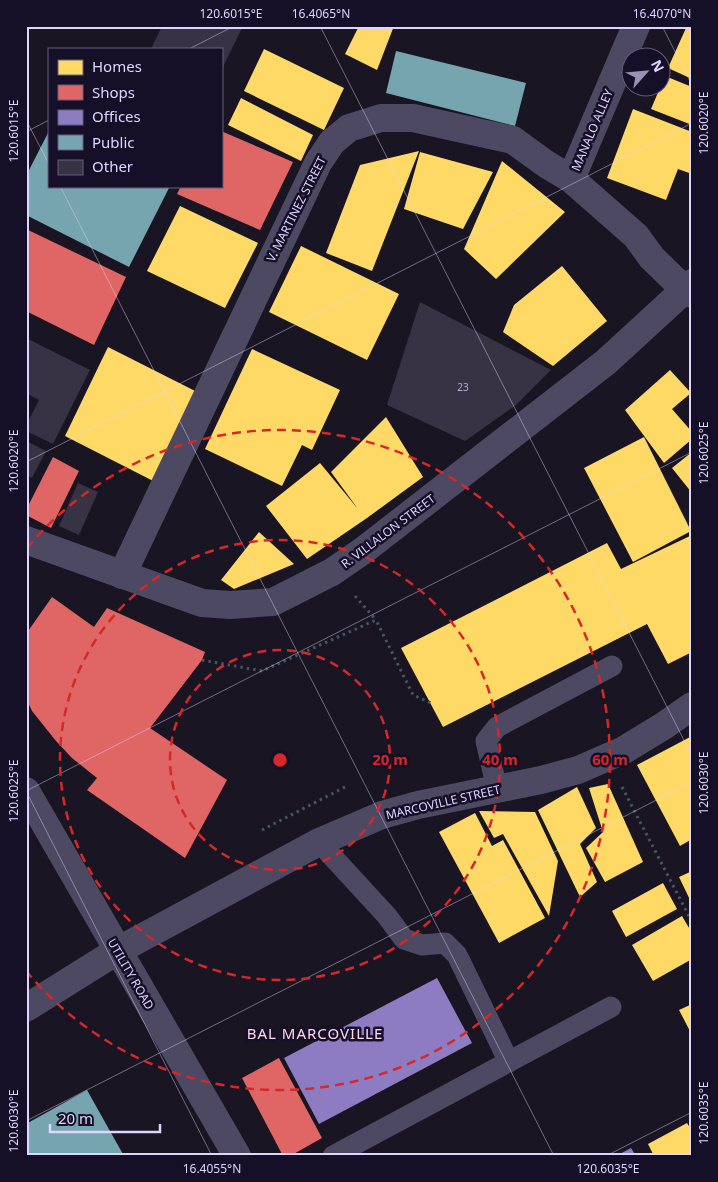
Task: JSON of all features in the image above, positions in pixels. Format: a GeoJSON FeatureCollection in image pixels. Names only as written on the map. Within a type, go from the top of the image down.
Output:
{"type":"FeatureCollection","features":[{"type":"Feature","properties":{"kind":"street","name":"MANALO ALLEY"},"geometry":{"type":"LineString","coordinates":[[571,179],[636,26]]}},
{"type":"Feature","properties":{"kind":"street","name":"V. MARTINEZ STREET"},"geometry":{"type":"LineString","coordinates":[[122,575],[318,164],[332,142],[349,128],[381,118],[413,118],[513,140],[546,164],[571,179],[636,236],[652,258],[689,289]]}},
{"type":"Feature","properties":{"kind":"street","name":"R. VILLALON STREET"},"geometry":{"type":"LineString","coordinates":[[26,540],[202,602],[230,605],[273,602],[332,572],[453,482],[606,362],[689,289]]}},
{"type":"Feature","properties":{"kind":"street","name":"MARCOVILLE STREET"},"geometry":{"type":"LineString","coordinates":[[26,1008],[117,951],[319,842],[382,815],[418,805],[541,780],[578,770],[624,750],[692,706]]}},
{"type":"Feature","properties":{"kind":"street","name":"UTILITY ROAD"},"geometry":{"type":"LineString","coordinates":[[26,791],[237,1156]]}},
{"type":"Feature","properties":{"kind":"lane"},"geometry":{"type":"LineString","coordinates":[[497,789],[486,741],[497,727],[612,666]]}},
{"type":"Feature","properties":{"kind":"lane"},"geometry":{"type":"LineString","coordinates":[[319,842],[387,916],[404,939],[422,945],[445,943],[457,955],[510,1062]]}},
{"type":"Feature","properties":{"kind":"lane"},"geometry":{"type":"LineString","coordinates":[[333,1156],[611,1007]]}},
{"type":"Feature","properties":{"kind":"path"},"geometry":{"type":"LineString","coordinates":[[202,660],[262,671],[376,620],[413,695],[431,704]]}},
{"type":"Feature","properties":{"kind":"path"},"geometry":{"type":"LineString","coordinates":[[607,758],[692,922]]}},
{"type":"Feature","properties":{"kind":"path"},"geometry":{"type":"LineString","coordinates":[[262,830],[345,786]]}},
{"type":"Feature","properties":{"kind":"building: Homes"},"geometry":{"type":"Polygon","coordinates":[[[359,26],[394,26],[377,70],[345,54],[359,26]]]}},
{"type":"Feature","properties":{"kind":"building: Homes"},"geometry":{"type":"Polygon","coordinates":[[[686,28],[692,30],[692,79],[670,69],[670,64],[686,28]]]}},
{"type":"Feature","properties":{"kind":"building: Homes"},"geometry":{"type":"Polygon","coordinates":[[[264,49],[344,88],[324,130],[244,91],[264,49]]]}},
{"type":"Feature","properties":{"kind":"building: Homes"},"geometry":{"type":"Polygon","coordinates":[[[670,78],[692,87],[692,125],[651,109],[656,98],[670,98],[670,78]]]}},
{"type":"Feature","properties":{"kind":"building: Homes"},"geometry":{"type":"Polygon","coordinates":[[[241,98],[313,135],[301,161],[228,125],[241,98]]]}},
{"type":"Feature","properties":{"kind":"building: Homes"},"geometry":{"type":"Polygon","coordinates":[[[633,109],[692,132],[692,174],[678,169],[666,200],[607,178],[633,109]]]}},
{"type":"Feature","properties":{"kind":"building: Homes"},"geometry":{"type":"Polygon","coordinates":[[[419,151],[372,271],[326,253],[360,165],[419,151]]]}},
{"type":"Feature","properties":{"kind":"building: Homes"},"geometry":{"type":"Polygon","coordinates":[[[420,152],[493,172],[463,229],[404,209],[420,152]]]}},
{"type":"Feature","properties":{"kind":"building: Homes"},"geometry":{"type":"Polygon","coordinates":[[[502,161],[565,212],[496,279],[464,249],[502,161]]]}},
{"type":"Feature","properties":{"kind":"building: Homes"},"geometry":{"type":"Polygon","coordinates":[[[180,206],[258,243],[225,308],[147,271],[180,206]]]}},
{"type":"Feature","properties":{"kind":"building: Homes"},"geometry":{"type":"Polygon","coordinates":[[[301,246],[399,294],[367,360],[269,312],[301,246]]]}},
{"type":"Feature","properties":{"kind":"building: Homes"},"geometry":{"type":"Polygon","coordinates":[[[562,266],[607,321],[553,366],[503,332],[514,305],[562,266]]]}},
{"type":"Feature","properties":{"kind":"building: Homes"},"geometry":{"type":"Polygon","coordinates":[[[108,347],[205,396],[161,485],[65,436],[108,347]]]}},
{"type":"Feature","properties":{"kind":"building: Homes"},"geometry":{"type":"Polygon","coordinates":[[[252,349],[340,390],[312,450],[302,445],[282,486],[205,449],[252,349]]]}},
{"type":"Feature","properties":{"kind":"building: Homes"},"geometry":{"type":"Polygon","coordinates":[[[670,370],[691,393],[672,409],[692,432],[692,439],[664,463],[625,410],[670,370]]]}},
{"type":"Feature","properties":{"kind":"building: Homes"},"geometry":{"type":"Polygon","coordinates":[[[386,417],[423,477],[307,559],[266,506],[320,463],[358,509],[331,472],[386,417]]]}},
{"type":"Feature","properties":{"kind":"building: Homes"},"geometry":{"type":"Polygon","coordinates":[[[644,437],[691,531],[633,562],[584,468],[644,437]]]}},
{"type":"Feature","properties":{"kind":"building: Homes"},"geometry":{"type":"Polygon","coordinates":[[[692,452],[692,493],[672,468],[692,452]]]}},
{"type":"Feature","properties":{"kind":"building: Homes"},"geometry":{"type":"Polygon","coordinates":[[[259,532],[294,564],[234,589],[221,580],[259,532]]]}},
{"type":"Feature","properties":{"kind":"building: Homes"},"geometry":{"type":"Polygon","coordinates":[[[692,535],[692,652],[668,664],[647,624],[443,727],[401,648],[607,543],[621,569],[692,535]]]}},
{"type":"Feature","properties":{"kind":"building: Homes"},"geometry":{"type":"Polygon","coordinates":[[[692,736],[692,839],[680,846],[637,765],[692,736]]]}},
{"type":"Feature","properties":{"kind":"building: Homes"},"geometry":{"type":"Polygon","coordinates":[[[608,784],[643,862],[605,882],[586,848],[603,832],[589,788],[608,784]]]}},
{"type":"Feature","properties":{"kind":"building: Homes"},"geometry":{"type":"Polygon","coordinates":[[[577,787],[596,828],[580,844],[597,882],[580,897],[538,810],[577,787]]]}},
{"type":"Feature","properties":{"kind":"building: Homes"},"geometry":{"type":"Polygon","coordinates":[[[479,811],[535,812],[558,861],[549,916],[503,834],[494,838],[479,811]]]}},
{"type":"Feature","properties":{"kind":"building: Homes"},"geometry":{"type":"Polygon","coordinates":[[[475,813],[492,846],[503,840],[545,918],[499,943],[439,832],[475,813]]]}},
{"type":"Feature","properties":{"kind":"building: Homes"},"geometry":{"type":"Polygon","coordinates":[[[692,871],[692,904],[679,877],[692,871]]]}},
{"type":"Feature","properties":{"kind":"building: Homes"},"geometry":{"type":"Polygon","coordinates":[[[663,883],[677,909],[626,937],[612,911],[663,883]]]}},
{"type":"Feature","properties":{"kind":"building: Homes"},"geometry":{"type":"Polygon","coordinates":[[[682,916],[692,933],[692,959],[653,981],[632,945],[682,916]]]}},
{"type":"Feature","properties":{"kind":"building: Homes"},"geometry":{"type":"Polygon","coordinates":[[[692,1004],[692,1035],[679,1010],[692,1004]]]}},
{"type":"Feature","properties":{"kind":"building: Homes"},"geometry":{"type":"Polygon","coordinates":[[[687,1123],[692,1131],[692,1156],[654,1156],[648,1144],[687,1123]]]}},
{"type":"Feature","properties":{"kind":"building: Shops"},"geometry":{"type":"Polygon","coordinates":[[[222,131],[293,162],[260,230],[177,194],[180,188],[222,188],[222,131]]]}},
{"type":"Feature","properties":{"kind":"building: Shops"},"geometry":{"type":"Polygon","coordinates":[[[26,229],[126,277],[94,345],[26,311],[26,229]]]}},
{"type":"Feature","properties":{"kind":"building: Shops"},"geometry":{"type":"Polygon","coordinates":[[[53,457],[79,471],[51,528],[26,515],[26,510],[53,457]]]}},
{"type":"Feature","properties":{"kind":"building: Shops"},"geometry":{"type":"Polygon","coordinates":[[[52,597],[94,627],[107,608],[205,652],[202,660],[150,728],[227,780],[185,858],[87,790],[97,778],[72,758],[32,711],[26,698],[26,634],[52,597]]]}},
{"type":"Feature","properties":{"kind":"building: Shops"},"geometry":{"type":"Polygon","coordinates":[[[279,1058],[322,1138],[290,1156],[283,1156],[242,1078],[279,1058]]]}},
{"type":"Feature","properties":{"kind":"building: Offices"},"geometry":{"type":"Polygon","coordinates":[[[437,978],[472,1043],[319,1124],[284,1058],[437,978]]]}},
{"type":"Feature","properties":{"kind":"building: Offices"},"geometry":{"type":"Polygon","coordinates":[[[631,1148],[636,1156],[616,1156],[631,1148]]]}},
{"type":"Feature","properties":{"kind":"building: Public"},"geometry":{"type":"Polygon","coordinates":[[[396,51],[526,83],[515,126],[386,93],[396,51]]]}},
{"type":"Feature","properties":{"kind":"building: Public"},"geometry":{"type":"Polygon","coordinates":[[[48,133],[48,188],[169,188],[129,267],[26,215],[26,176],[48,133]]]}},
{"type":"Feature","properties":{"kind":"building: Public"},"geometry":{"type":"Polygon","coordinates":[[[87,1090],[124,1156],[26,1156],[26,1124],[87,1090]]]}},
{"type":"Feature","properties":{"kind":"building: Other"},"geometry":{"type":"Polygon","coordinates":[[[162,26],[243,26],[222,69],[222,48],[151,48],[162,26]]]}},
{"type":"Feature","properties":{"kind":"building: Other"},"geometry":{"type":"Polygon","coordinates":[[[420,302],[551,370],[516,405],[465,441],[387,405],[420,302]]]}},
{"type":"Feature","properties":{"kind":"building: Other"},"geometry":{"type":"Polygon","coordinates":[[[26,338],[90,370],[53,444],[26,431],[26,426],[39,400],[26,393],[26,338]]]}},
{"type":"Feature","properties":{"kind":"building: Other"},"geometry":{"type":"Polygon","coordinates":[[[26,441],[46,451],[32,478],[26,475],[26,441]]]}},
{"type":"Feature","properties":{"kind":"building: Other"},"geometry":{"type":"Polygon","coordinates":[[[78,483],[98,492],[79,535],[59,526],[78,483]]]}},
{"type":"Feature","properties":{"kind":"district","name":"BAL MARCOVILLE"},"geometry":{"type":"Point","coordinates":[315,1033]}}]}
